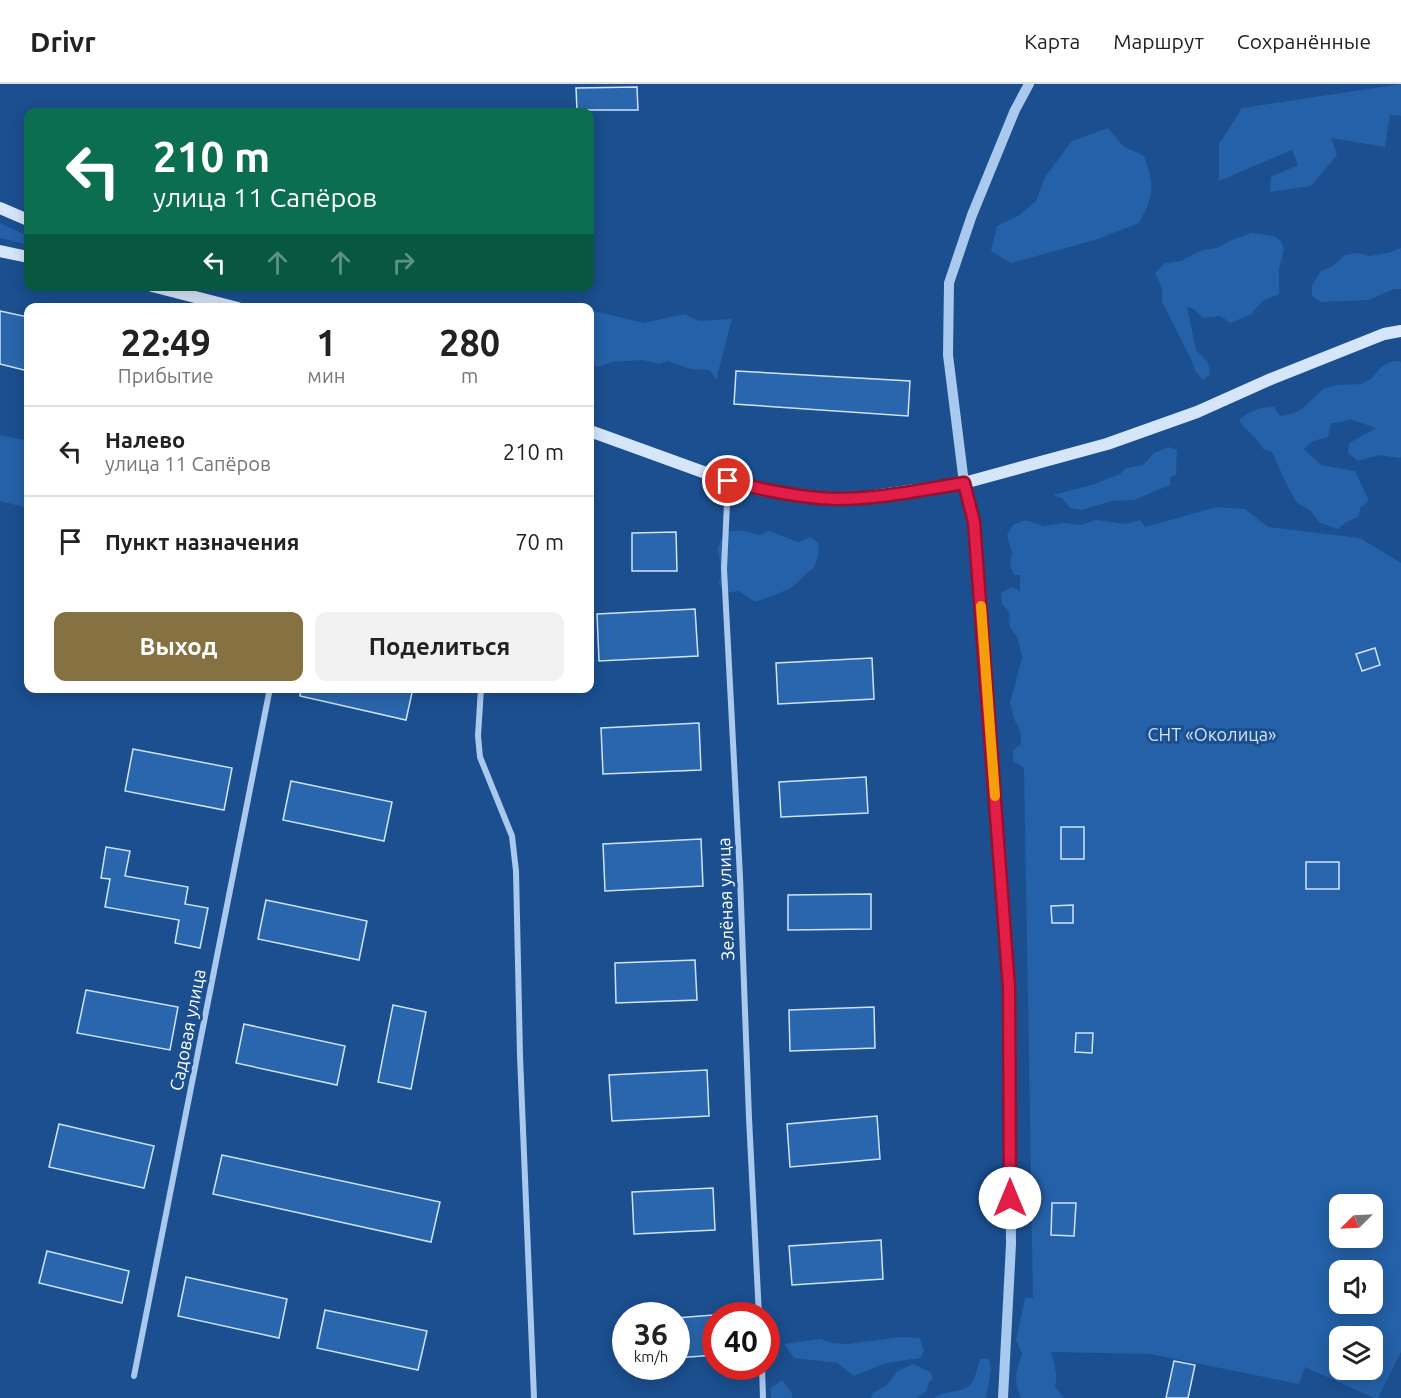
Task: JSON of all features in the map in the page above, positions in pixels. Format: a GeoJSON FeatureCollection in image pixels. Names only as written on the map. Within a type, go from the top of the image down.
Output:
{"type":"FeatureCollection","features":[{"type":"Feature","properties":{"kind":"main road"},"geometry":{"type":"LineString","coordinates":[[0,208],[24,218]]}},
{"type":"Feature","properties":{"kind":"main road"},"geometry":{"type":"LineString","coordinates":[[0,250],[24,256]]}},
{"type":"Feature","properties":{"kind":"main road"},"geometry":{"type":"LineString","coordinates":[[172,291],[222,303]]}},
{"type":"Feature","properties":{"kind":"main road"},"geometry":{"type":"LineString","coordinates":[[199,291],[227,303]]}},
{"type":"Feature","properties":{"kind":"main road"},"geometry":{"type":"LineString","coordinates":[[594,432],[728,481],[761,490],[835,499],[867,498],[964,483],[1107,444],[1197,411],[1384,334],[1401,331]]}},
{"type":"Feature","properties":{"kind":"street"},"geometry":{"type":"LineString","coordinates":[[1003,1398],[1011,1244],[1009,988],[974,522],[964,483],[948,355],[949,283],[972,215],[1015,110],[1029,84]]}},
{"type":"Feature","properties":{"kind":"street","name":"Зелёная улица"},"geometry":{"type":"LineString","coordinates":[[728,481],[724,569],[758,1302]]}},
{"type":"Feature","properties":{"kind":"street","name":"Садовая улица"},"geometry":{"type":"LineString","coordinates":[[134,1376],[269,693]]}},
{"type":"Feature","properties":{"kind":"street"},"geometry":{"type":"LineString","coordinates":[[481,693],[478,736],[480,757],[512,836],[516,871],[520,1056],[534,1398]]}},
{"type":"Feature","properties":{"kind":"street"},"geometry":{"type":"LineString","coordinates":[[762,1380],[763,1398]]}},
{"type":"Feature","properties":{"kind":"green space"},"geometry":{"type":"Polygon","coordinates":[[[1401,84],[1401,116],[1390,115],[1385,147],[1331,138],[1337,155],[1311,186],[1270,192],[1271,177],[1298,165],[1292,150],[1219,181],[1219,144],[1242,108],[1401,84]]]}},
{"type":"Feature","properties":{"kind":"green space"},"geometry":{"type":"Polygon","coordinates":[[[1108,128],[1123,146],[1144,156],[1148,166],[1151,183],[1150,197],[1139,223],[1095,240],[1011,263],[991,251],[997,226],[1018,216],[1036,201],[1045,177],[1072,141],[1108,128]]]}},
{"type":"Feature","properties":{"kind":"green space"},"geometry":{"type":"Polygon","coordinates":[[[0,223],[24,234],[24,244],[0,238],[0,223]]]}},
{"type":"Feature","properties":{"kind":"green space"},"geometry":{"type":"Polygon","coordinates":[[[1251,233],[1274,236],[1281,241],[1284,250],[1279,268],[1279,294],[1263,301],[1251,314],[1231,323],[1220,316],[1203,318],[1194,309],[1187,307],[1196,350],[1208,362],[1210,375],[1203,380],[1196,372],[1162,302],[1162,288],[1155,273],[1165,263],[1181,261],[1199,251],[1217,248],[1251,233]]]}},
{"type":"Feature","properties":{"kind":"green space"},"geometry":{"type":"Polygon","coordinates":[[[1401,248],[1401,289],[1394,289],[1369,300],[1321,302],[1312,296],[1312,285],[1321,271],[1333,266],[1345,255],[1358,253],[1369,256],[1401,248]]]}},
{"type":"Feature","properties":{"kind":"green space"},"geometry":{"type":"Polygon","coordinates":[[[594,311],[644,323],[684,314],[699,321],[732,319],[716,380],[710,370],[691,369],[668,361],[659,364],[643,360],[612,362],[598,367],[594,364],[594,311]]]}},
{"type":"Feature","properties":{"kind":"green space"},"geometry":{"type":"Polygon","coordinates":[[[1393,361],[1401,362],[1401,457],[1379,455],[1358,461],[1348,453],[1349,443],[1376,428],[1350,419],[1331,423],[1328,437],[1313,441],[1304,449],[1321,465],[1355,471],[1369,501],[1361,507],[1358,517],[1346,522],[1338,529],[1320,523],[1310,510],[1297,503],[1272,452],[1263,449],[1258,440],[1239,420],[1251,412],[1264,408],[1274,407],[1280,416],[1294,413],[1303,408],[1323,389],[1337,385],[1361,384],[1372,378],[1381,367],[1393,361]]]}},
{"type":"Feature","properties":{"kind":"green space"},"geometry":{"type":"Polygon","coordinates":[[[0,435],[24,440],[24,507],[0,501],[0,435]]]}},
{"type":"Feature","properties":{"kind":"green space"},"geometry":{"type":"Polygon","coordinates":[[[1168,447],[1177,450],[1176,475],[1170,477],[1170,485],[1134,500],[1112,501],[1082,510],[1070,508],[1062,498],[1053,495],[1095,484],[1120,474],[1126,468],[1143,465],[1154,453],[1168,447]]]}},
{"type":"Feature","properties":{"kind":"green space","name":"СНТ «Околица»"},"geometry":{"type":"Polygon","coordinates":[[[1217,507],[1245,509],[1268,527],[1360,538],[1401,563],[1401,1352],[1378,1398],[1334,1380],[1383,1380],[1383,1326],[1329,1326],[1329,1378],[1305,1367],[1299,1384],[1150,1354],[1051,1352],[1056,1373],[1055,1387],[1064,1398],[1021,1398],[1017,1386],[1017,1371],[1022,1354],[1016,1340],[1025,1298],[1033,1298],[1024,768],[1013,761],[1013,750],[1021,744],[1020,730],[1014,719],[1010,702],[1022,658],[1018,639],[1010,627],[1009,611],[1002,604],[1001,593],[1011,587],[1019,590],[1020,593],[1020,575],[1014,575],[1010,565],[1012,553],[1007,535],[1013,525],[1026,520],[1043,526],[1064,523],[1080,525],[1096,520],[1126,524],[1140,520],[1145,527],[1217,507]]]}},
{"type":"Feature","properties":{"kind":"green space"},"geometry":{"type":"Polygon","coordinates":[[[740,530],[759,535],[769,531],[798,542],[811,537],[818,543],[819,552],[814,568],[792,587],[755,602],[739,591],[727,593],[719,584],[721,571],[718,548],[724,533],[740,530]]]}},
{"type":"Feature","properties":{"kind":"green space"},"geometry":{"type":"Polygon","coordinates":[[[901,1337],[920,1338],[924,1351],[920,1358],[886,1363],[854,1376],[837,1363],[794,1358],[784,1344],[820,1339],[847,1344],[901,1337]]]}},
{"type":"Feature","properties":{"kind":"green space"},"geometry":{"type":"Polygon","coordinates":[[[980,1359],[989,1359],[991,1370],[986,1398],[934,1398],[968,1386],[975,1377],[980,1359]]]}},
{"type":"Feature","properties":{"kind":"green space"},"geometry":{"type":"Polygon","coordinates":[[[913,1364],[930,1372],[933,1378],[928,1384],[927,1391],[917,1398],[871,1398],[873,1393],[887,1385],[898,1371],[913,1364]]]}},
{"type":"Feature","properties":{"kind":"green space"},"geometry":{"type":"Polygon","coordinates":[[[782,1380],[792,1394],[792,1398],[771,1398],[771,1388],[782,1380]]]}},
{"type":"Feature","properties":{"kind":"building"},"geometry":{"type":"Polygon","coordinates":[[[637,87],[638,110],[577,108],[576,88],[637,87]]]}},
{"type":"Feature","properties":{"kind":"building"},"geometry":{"type":"Polygon","coordinates":[[[0,311],[24,316],[24,370],[0,364],[0,311]]]}},
{"type":"Feature","properties":{"kind":"building"},"geometry":{"type":"Polygon","coordinates":[[[736,371],[910,381],[908,416],[734,404],[736,371]]]}},
{"type":"Feature","properties":{"kind":"building"},"geometry":{"type":"Polygon","coordinates":[[[676,532],[677,571],[632,571],[632,533],[676,532]]]}},
{"type":"Feature","properties":{"kind":"building"},"geometry":{"type":"Polygon","coordinates":[[[695,609],[698,656],[599,661],[597,614],[695,609]]]}},
{"type":"Feature","properties":{"kind":"building"},"geometry":{"type":"Polygon","coordinates":[[[1375,648],[1380,665],[1362,671],[1356,654],[1375,648]]]}},
{"type":"Feature","properties":{"kind":"building"},"geometry":{"type":"Polygon","coordinates":[[[872,658],[874,699],[778,704],[776,663],[872,658]]]}},
{"type":"Feature","properties":{"kind":"building"},"geometry":{"type":"Polygon","coordinates":[[[300,693],[412,693],[406,720],[300,696],[300,693]]]}},
{"type":"Feature","properties":{"kind":"building"},"geometry":{"type":"Polygon","coordinates":[[[699,723],[701,770],[603,774],[601,728],[699,723]]]}},
{"type":"Feature","properties":{"kind":"building"},"geometry":{"type":"Polygon","coordinates":[[[133,749],[232,768],[224,810],[125,791],[133,749]]]}},
{"type":"Feature","properties":{"kind":"building"},"geometry":{"type":"Polygon","coordinates":[[[866,777],[868,813],[781,817],[779,782],[866,777]]]}},
{"type":"Feature","properties":{"kind":"building"},"geometry":{"type":"Polygon","coordinates":[[[291,781],[392,802],[384,841],[283,820],[291,781]]]}},
{"type":"Feature","properties":{"kind":"building"},"geometry":{"type":"Polygon","coordinates":[[[1061,827],[1084,827],[1084,859],[1061,859],[1061,827]]]}},
{"type":"Feature","properties":{"kind":"building"},"geometry":{"type":"Polygon","coordinates":[[[701,839],[703,886],[605,891],[603,844],[701,839]]]}},
{"type":"Feature","properties":{"kind":"building"},"geometry":{"type":"Polygon","coordinates":[[[106,847],[130,851],[125,876],[188,887],[185,904],[208,908],[200,948],[175,943],[179,920],[105,907],[110,879],[101,878],[106,847]]]}},
{"type":"Feature","properties":{"kind":"building"},"geometry":{"type":"Polygon","coordinates":[[[1306,862],[1339,862],[1339,889],[1306,889],[1306,862]]]}},
{"type":"Feature","properties":{"kind":"building"},"geometry":{"type":"Polygon","coordinates":[[[871,894],[871,929],[788,930],[788,895],[871,894]]]}},
{"type":"Feature","properties":{"kind":"building"},"geometry":{"type":"Polygon","coordinates":[[[266,900],[367,921],[359,960],[258,939],[266,900]]]}},
{"type":"Feature","properties":{"kind":"building"},"geometry":{"type":"Polygon","coordinates":[[[1073,905],[1073,923],[1052,923],[1051,906],[1073,905]]]}},
{"type":"Feature","properties":{"kind":"building"},"geometry":{"type":"Polygon","coordinates":[[[695,960],[697,1000],[616,1003],[615,963],[695,960]]]}},
{"type":"Feature","properties":{"kind":"building"},"geometry":{"type":"Polygon","coordinates":[[[86,990],[178,1007],[170,1050],[77,1033],[86,990]]]}},
{"type":"Feature","properties":{"kind":"building"},"geometry":{"type":"Polygon","coordinates":[[[393,1005],[426,1012],[411,1089],[378,1082],[393,1005]]]}},
{"type":"Feature","properties":{"kind":"building"},"geometry":{"type":"Polygon","coordinates":[[[874,1007],[875,1048],[790,1051],[789,1010],[874,1007]]]}},
{"type":"Feature","properties":{"kind":"building"},"geometry":{"type":"Polygon","coordinates":[[[244,1024],[345,1046],[337,1085],[236,1063],[244,1024]]]}},
{"type":"Feature","properties":{"kind":"building"},"geometry":{"type":"Polygon","coordinates":[[[1076,1033],[1093,1033],[1092,1053],[1075,1052],[1076,1033]]]}},
{"type":"Feature","properties":{"kind":"building"},"geometry":{"type":"Polygon","coordinates":[[[707,1070],[709,1116],[612,1121],[609,1075],[707,1070]]]}},
{"type":"Feature","properties":{"kind":"building"},"geometry":{"type":"Polygon","coordinates":[[[877,1116],[880,1159],[790,1167],[787,1124],[877,1116]]]}},
{"type":"Feature","properties":{"kind":"building"},"geometry":{"type":"Polygon","coordinates":[[[59,1124],[154,1146],[144,1188],[49,1167],[59,1124]]]}},
{"type":"Feature","properties":{"kind":"building"},"geometry":{"type":"Polygon","coordinates":[[[222,1155],[440,1202],[431,1242],[213,1194],[222,1155]]]}},
{"type":"Feature","properties":{"kind":"building"},"geometry":{"type":"Polygon","coordinates":[[[713,1188],[715,1230],[634,1234],[632,1192],[713,1188]]]}},
{"type":"Feature","properties":{"kind":"building"},"geometry":{"type":"Polygon","coordinates":[[[1052,1203],[1076,1203],[1074,1236],[1051,1235],[1052,1203]]]}},
{"type":"Feature","properties":{"kind":"building"},"geometry":{"type":"Polygon","coordinates":[[[881,1240],[883,1279],[792,1285],[789,1246],[881,1240]]]}},
{"type":"Feature","properties":{"kind":"building"},"geometry":{"type":"Polygon","coordinates":[[[47,1251],[129,1271],[122,1303],[39,1283],[47,1251]]]}},
{"type":"Feature","properties":{"kind":"building"},"geometry":{"type":"Polygon","coordinates":[[[186,1277],[287,1299],[279,1338],[178,1316],[186,1277]]]}},
{"type":"Feature","properties":{"kind":"building"},"geometry":{"type":"Polygon","coordinates":[[[325,1310],[427,1331],[418,1370],[317,1348],[325,1310]]]}},
{"type":"Feature","properties":{"kind":"building"},"geometry":{"type":"Polygon","coordinates":[[[702,1316],[702,1356],[690,1357],[690,1317],[702,1316]]]}},
{"type":"Feature","properties":{"kind":"building"},"geometry":{"type":"Polygon","coordinates":[[[1174,1361],[1195,1365],[1188,1398],[1166,1398],[1174,1361]]]}},
{"type":"Feature","properties":{"kind":"slow traffic"},"geometry":{"type":"LineString","coordinates":[[981,606],[995,796]]}},
{"type":"Feature","properties":{"kind":"route"},"geometry":{"type":"LineString","coordinates":[[728,481],[761,490],[835,499],[867,498],[964,483],[974,522],[1009,988],[1010,1198]]}}]}
